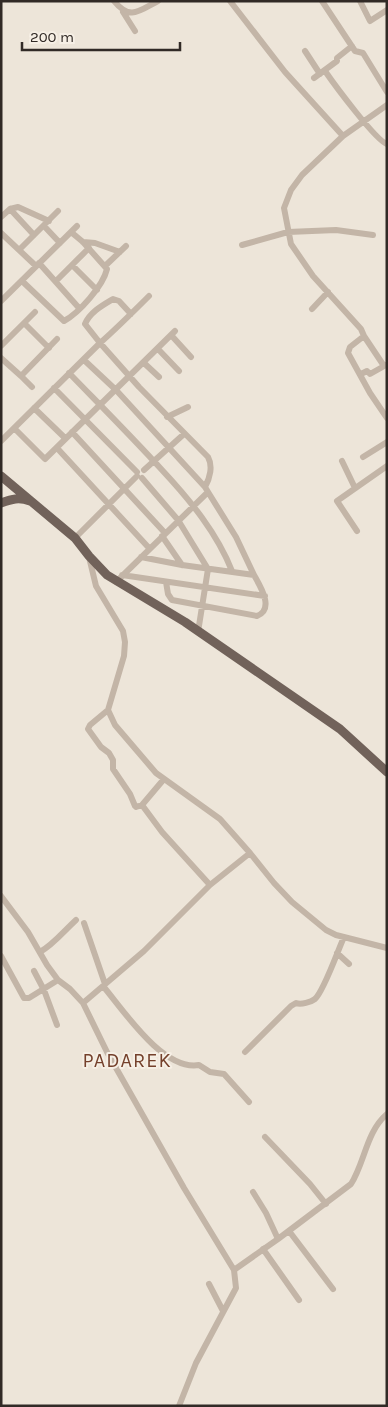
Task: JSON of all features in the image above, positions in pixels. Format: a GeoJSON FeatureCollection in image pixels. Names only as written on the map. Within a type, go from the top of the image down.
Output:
{"type":"FeatureCollection","features":[{"type":"Feature","properties":{"kind":"main road"},"geometry":{"type":"LineString","coordinates":[[1,476],[75,538],[107,575],[119,579],[151,600],[340,729],[387,772]]}},
{"type":"Feature","properties":{"kind":"main road"},"geometry":{"type":"LineString","coordinates":[[1,503],[14,499],[32,502]]}},
{"type":"Feature","properties":{"kind":"street"},"geometry":{"type":"LineString","coordinates":[[114,1],[124,12],[135,31]]}},
{"type":"Feature","properties":{"kind":"street"},"geometry":{"type":"LineString","coordinates":[[124,12],[134,13],[158,1]]}},
{"type":"Feature","properties":{"kind":"street"},"geometry":{"type":"LineString","coordinates":[[230,1],[285,72],[343,136]]}},
{"type":"Feature","properties":{"kind":"street"},"geometry":{"type":"LineString","coordinates":[[322,1],[355,51],[363,54],[387,92]]}},
{"type":"Feature","properties":{"kind":"street"},"geometry":{"type":"LineString","coordinates":[[360,1],[370,21],[387,10]]}},
{"type":"Feature","properties":{"kind":"street"},"geometry":{"type":"LineString","coordinates":[[320,74],[352,46]]}},
{"type":"Feature","properties":{"kind":"street"},"geometry":{"type":"LineString","coordinates":[[305,51],[320,74],[382,143],[387,144]]}},
{"type":"Feature","properties":{"kind":"street"},"geometry":{"type":"LineString","coordinates":[[361,374],[367,371],[370,374],[385,365],[364,336],[358,324],[313,276],[291,244],[284,208],[286,200],[297,181],[343,136],[387,105]]}},
{"type":"Feature","properties":{"kind":"street"},"geometry":{"type":"LineString","coordinates":[[1,217],[18,207],[46,223],[60,243]]}},
{"type":"Feature","properties":{"kind":"street"},"geometry":{"type":"LineString","coordinates":[[10,210],[34,235]]}},
{"type":"Feature","properties":{"kind":"street"},"geometry":{"type":"LineString","coordinates":[[19,250],[58,211]]}},
{"type":"Feature","properties":{"kind":"street"},"geometry":{"type":"LineString","coordinates":[[1,301],[76,226]]}},
{"type":"Feature","properties":{"kind":"street"},"geometry":{"type":"LineString","coordinates":[[242,245],[288,234],[336,230],[373,234]]}},
{"type":"Feature","properties":{"kind":"street"},"geometry":{"type":"LineString","coordinates":[[22,280],[62,320],[66,321],[80,308],[97,290],[107,271],[105,266],[89,248],[71,232]]}},
{"type":"Feature","properties":{"kind":"street"},"geometry":{"type":"LineString","coordinates":[[1,233],[56,281],[80,308]]}},
{"type":"Feature","properties":{"kind":"street"},"geometry":{"type":"LineString","coordinates":[[83,242],[95,243],[120,252]]}},
{"type":"Feature","properties":{"kind":"street"},"geometry":{"type":"LineString","coordinates":[[105,266],[126,246]]}},
{"type":"Feature","properties":{"kind":"street"},"geometry":{"type":"LineString","coordinates":[[56,281],[89,248]]}},
{"type":"Feature","properties":{"kind":"street"},"geometry":{"type":"LineString","coordinates":[[72,266],[97,290]]}},
{"type":"Feature","properties":{"kind":"street"},"geometry":{"type":"LineString","coordinates":[[312,308],[328,292]]}},
{"type":"Feature","properties":{"kind":"street"},"geometry":{"type":"LineString","coordinates":[[1,442],[68,373],[84,360],[149,296]]}},
{"type":"Feature","properties":{"kind":"street"},"geometry":{"type":"LineString","coordinates":[[119,579],[194,505],[207,489],[210,461],[130,377],[85,324],[93,313],[113,299],[119,301],[131,314]]}},
{"type":"Feature","properties":{"kind":"street"},"geometry":{"type":"LineString","coordinates":[[1,346],[35,312]]}},
{"type":"Feature","properties":{"kind":"street"},"geometry":{"type":"LineString","coordinates":[[24,323],[49,348]]}},
{"type":"Feature","properties":{"kind":"street"},"geometry":{"type":"LineString","coordinates":[[14,428],[45,459],[85,419],[101,406],[173,333],[191,357]]}},
{"type":"Feature","properties":{"kind":"street"},"geometry":{"type":"LineString","coordinates":[[364,336],[348,349],[349,356],[387,418]]}},
{"type":"Feature","properties":{"kind":"street"},"geometry":{"type":"LineString","coordinates":[[21,376],[57,339]]}},
{"type":"Feature","properties":{"kind":"street"},"geometry":{"type":"LineString","coordinates":[[158,349],[179,371]]}},
{"type":"Feature","properties":{"kind":"street"},"geometry":{"type":"LineString","coordinates":[[1,358],[32,387]]}},
{"type":"Feature","properties":{"kind":"street"},"geometry":{"type":"LineString","coordinates":[[84,360],[116,390],[207,489],[236,536],[265,596],[266,606],[262,614],[256,616],[202,607],[170,599],[167,593],[166,582]]}},
{"type":"Feature","properties":{"kind":"street"},"geometry":{"type":"LineString","coordinates":[[144,362],[159,377]]}},
{"type":"Feature","properties":{"kind":"street"},"geometry":{"type":"LineString","coordinates":[[68,373],[194,505],[224,554],[232,571]]}},
{"type":"Feature","properties":{"kind":"street"},"geometry":{"type":"LineString","coordinates":[[54,388],[139,475],[178,520],[208,569],[198,632]]}},
{"type":"Feature","properties":{"kind":"street"},"geometry":{"type":"LineString","coordinates":[[168,417],[188,407]]}},
{"type":"Feature","properties":{"kind":"street"},"geometry":{"type":"LineString","coordinates":[[34,408],[65,438]]}},
{"type":"Feature","properties":{"kind":"street"},"geometry":{"type":"LineString","coordinates":[[72,432],[164,534],[182,565]]}},
{"type":"Feature","properties":{"kind":"street"},"geometry":{"type":"LineString","coordinates":[[75,538],[139,475],[140,469],[144,470],[184,434]]}},
{"type":"Feature","properties":{"kind":"street"},"geometry":{"type":"LineString","coordinates":[[363,457],[387,442]]}},
{"type":"Feature","properties":{"kind":"street"},"geometry":{"type":"LineString","coordinates":[[57,448],[150,548]]}},
{"type":"Feature","properties":{"kind":"street"},"geometry":{"type":"LineString","coordinates":[[342,461],[355,488]]}},
{"type":"Feature","properties":{"kind":"street"},"geometry":{"type":"LineString","coordinates":[[357,531],[337,500],[387,466]]}},
{"type":"Feature","properties":{"kind":"street"},"geometry":{"type":"LineString","coordinates":[[89,556],[96,586],[123,631],[124,656],[108,710],[90,724],[88,729],[101,747],[109,753],[113,769],[130,794],[136,807],[142,805],[164,779]]}},
{"type":"Feature","properties":{"kind":"street"},"geometry":{"type":"LineString","coordinates":[[141,557],[254,575]]}},
{"type":"Feature","properties":{"kind":"street"},"geometry":{"type":"LineString","coordinates":[[119,579],[166,582],[265,596]]}},
{"type":"Feature","properties":{"kind":"street"},"geometry":{"type":"LineString","coordinates":[[108,710],[115,725],[156,773],[220,819],[274,884],[292,902],[326,930],[344,937],[387,948]]}},
{"type":"Feature","properties":{"kind":"street"},"geometry":{"type":"LineString","coordinates":[[142,805],[162,832],[210,885]]}},
{"type":"Feature","properties":{"kind":"street"},"geometry":{"type":"LineString","coordinates":[[83,1003],[144,951],[210,885],[250,853]]}},
{"type":"Feature","properties":{"kind":"street"},"geometry":{"type":"LineString","coordinates":[[1,896],[28,932],[58,980],[70,989],[83,1003],[108,1052],[184,1188],[234,1270],[236,1288],[196,1363],[180,1406]]}},
{"type":"Feature","properties":{"kind":"street"},"geometry":{"type":"LineString","coordinates":[[40,952],[49,947],[76,920]]}},
{"type":"Feature","properties":{"kind":"street"},"geometry":{"type":"LineString","coordinates":[[84,923],[104,985],[124,1012],[159,1050],[175,1061],[193,1066],[199,1065],[210,1072],[224,1074],[248,1102]]}},
{"type":"Feature","properties":{"kind":"street"},"geometry":{"type":"LineString","coordinates":[[245,1052],[291,1006],[316,998],[332,969],[344,937]]}},
{"type":"Feature","properties":{"kind":"street"},"geometry":{"type":"LineString","coordinates":[[337,953],[349,964]]}},
{"type":"Feature","properties":{"kind":"street"},"geometry":{"type":"LineString","coordinates":[[1,956],[24,998],[29,998],[58,980]]}},
{"type":"Feature","properties":{"kind":"street"},"geometry":{"type":"LineString","coordinates":[[34,971],[58,1025]]}},
{"type":"Feature","properties":{"kind":"street"},"geometry":{"type":"LineString","coordinates":[[234,1270],[351,1184],[358,1173],[376,1127],[387,1114]]}},
{"type":"Feature","properties":{"kind":"street"},"geometry":{"type":"LineString","coordinates":[[265,1137],[310,1184],[326,1204]]}},
{"type":"Feature","properties":{"kind":"street"},"geometry":{"type":"LineString","coordinates":[[253,1192],[266,1213],[278,1239]]}},
{"type":"Feature","properties":{"kind":"street"},"geometry":{"type":"LineString","coordinates":[[289,1231],[333,1289]]}},
{"type":"Feature","properties":{"kind":"street"},"geometry":{"type":"LineString","coordinates":[[264,1249],[299,1300]]}},
{"type":"Feature","properties":{"kind":"street"},"geometry":{"type":"LineString","coordinates":[[209,1284],[223,1311]]}},
{"type":"Feature","properties":{"kind":"district","name":"PADAREK"},"geometry":{"type":"Point","coordinates":[127,1060]}}]}
